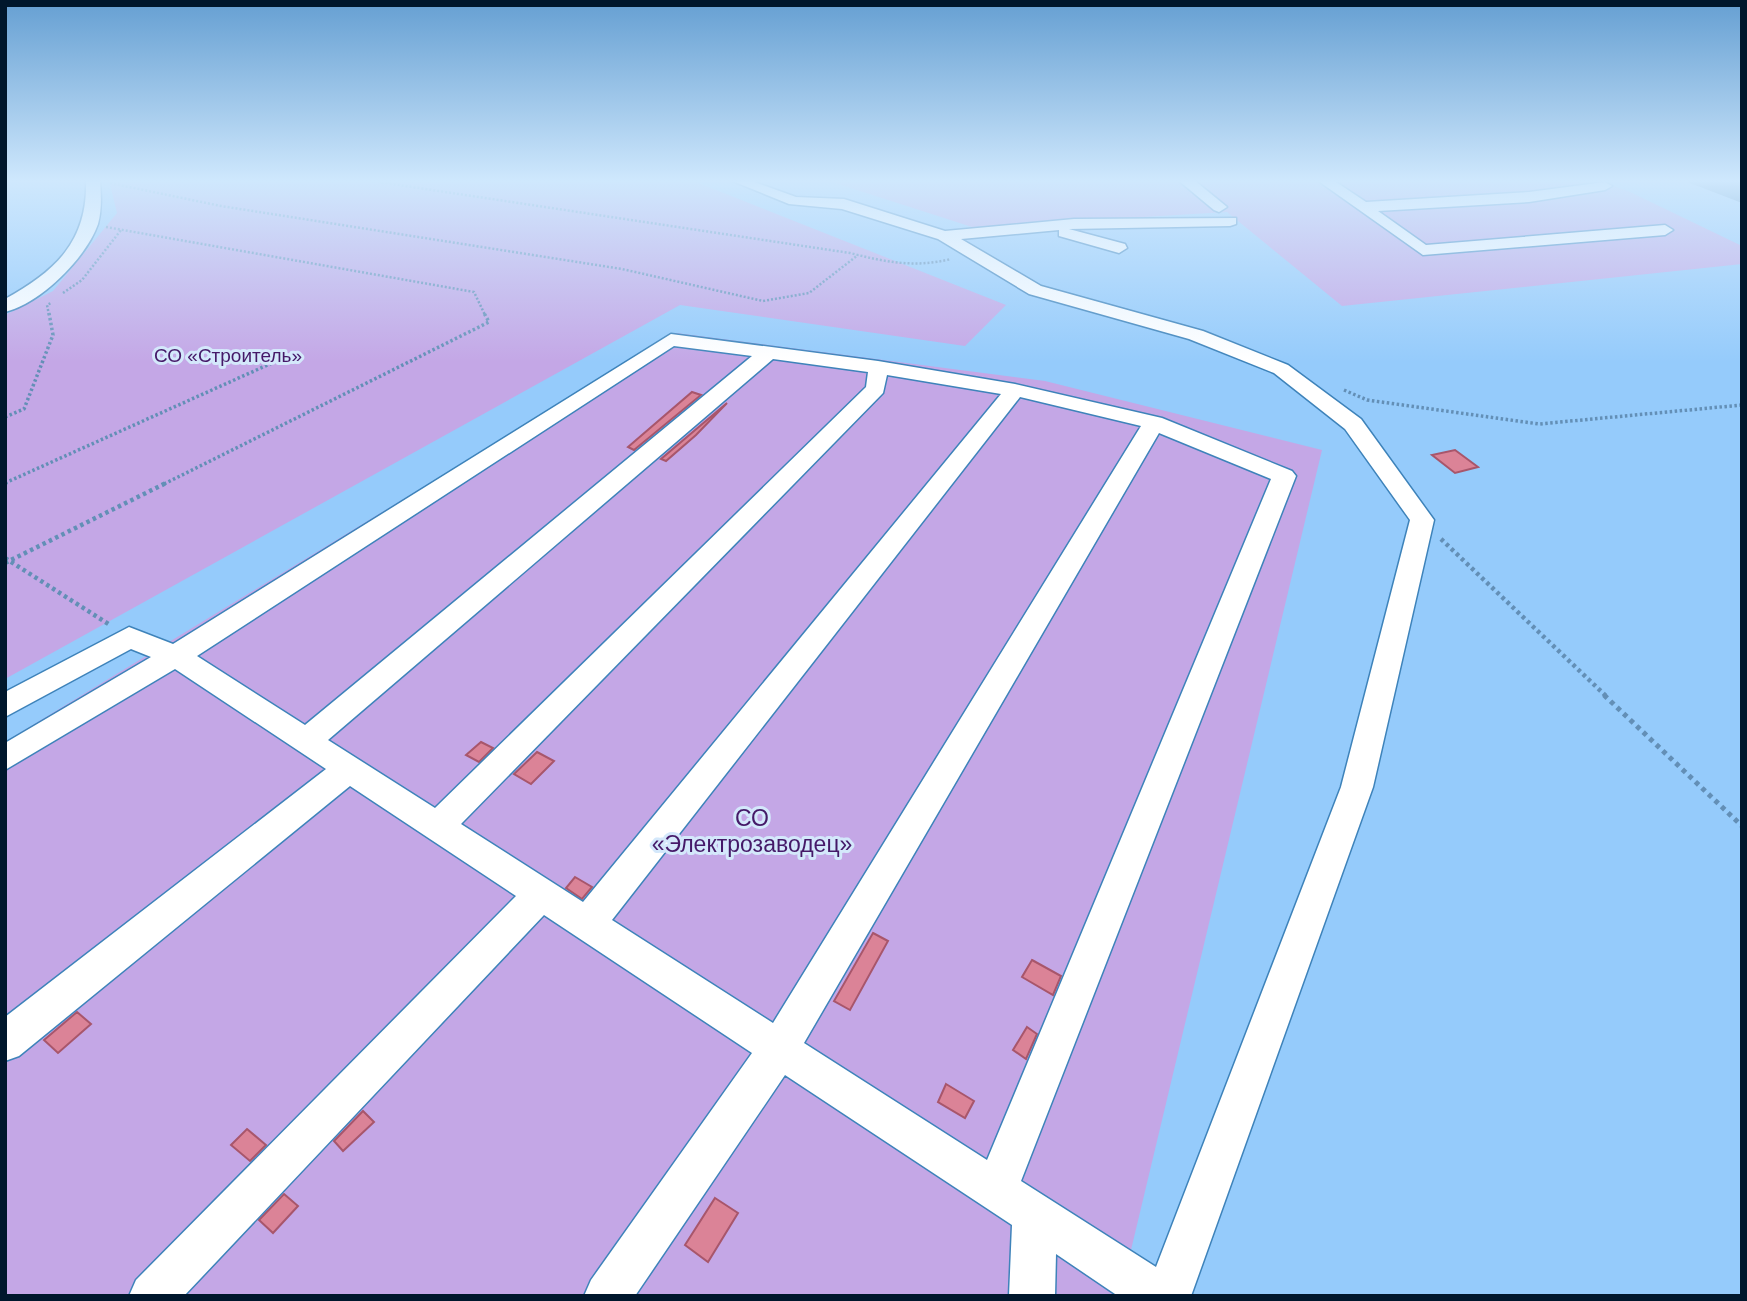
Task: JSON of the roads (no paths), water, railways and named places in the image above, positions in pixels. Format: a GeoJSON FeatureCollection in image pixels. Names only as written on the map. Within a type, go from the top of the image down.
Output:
{"type":"FeatureCollection","features":[{"type":"Feature","properties":{"kind":"lane"},"geometry":{"type":"LineString","coordinates":[[5,307],[49,281],[65,265],[81,241]]}},
{"type":"Feature","properties":{"kind":"lane"},"geometry":{"type":"LineString","coordinates":[[948,241],[1035,290],[1196,335],[1281,369],[1353,424],[1422,520],[1357,787],[1168,1296]]}},
{"type":"Feature","properties":{"kind":"lane"},"geometry":{"type":"LineString","coordinates":[[957,244],[976,241]]}},
{"type":"Feature","properties":{"kind":"lane"},"geometry":{"type":"LineString","coordinates":[[957,244],[1010,241]]}},
{"type":"Feature","properties":{"kind":"lane"},"geometry":{"type":"LineString","coordinates":[[1095,241],[1119,247]]}},
{"type":"Feature","properties":{"kind":"lane"},"geometry":{"type":"LineString","coordinates":[[1410,241],[1423,250],[1535,241]]}},
{"type":"Feature","properties":{"kind":"lane"},"geometry":{"type":"LineString","coordinates":[[5,758],[176,656],[671,340],[878,367],[1015,390],[1154,423],[1283,476],[996,1190]]}},
{"type":"Feature","properties":{"kind":"lane"},"geometry":{"type":"LineString","coordinates":[[306,741],[768,354]]}},
{"type":"Feature","properties":{"kind":"lane"},"geometry":{"type":"LineString","coordinates":[[437,827],[876,389],[878,367]]}},
{"type":"Feature","properties":{"kind":"lane"},"geometry":{"type":"LineString","coordinates":[[586,924],[1015,390]]}},
{"type":"Feature","properties":{"kind":"lane"},"geometry":{"type":"LineString","coordinates":[[607,1296],[779,1049],[1154,423]]}},
{"type":"Feature","properties":{"kind":"lane"},"geometry":{"type":"LineString","coordinates":[[5,706],[129,637],[176,656],[1158,1296]]}},
{"type":"Feature","properties":{"kind":"lane"},"geometry":{"type":"LineString","coordinates":[[5,1042],[349,769]]}},
{"type":"Feature","properties":{"kind":"lane"},"geometry":{"type":"LineString","coordinates":[[152,1296],[541,894]]}},
{"type":"Feature","properties":{"kind":"lane"},"geometry":{"type":"LineString","coordinates":[[1032,1296],[1034,1215]]}},
{"type":"Feature","properties":{"kind":"park label","name":"СО «Строитель»"},"geometry":{"type":"Point","coordinates":[228,355]}},
{"type":"Feature","properties":{"kind":"park label","name":"СО «Электрозаводец»"},"geometry":{"type":"Point","coordinates":[752,831]}}]}
